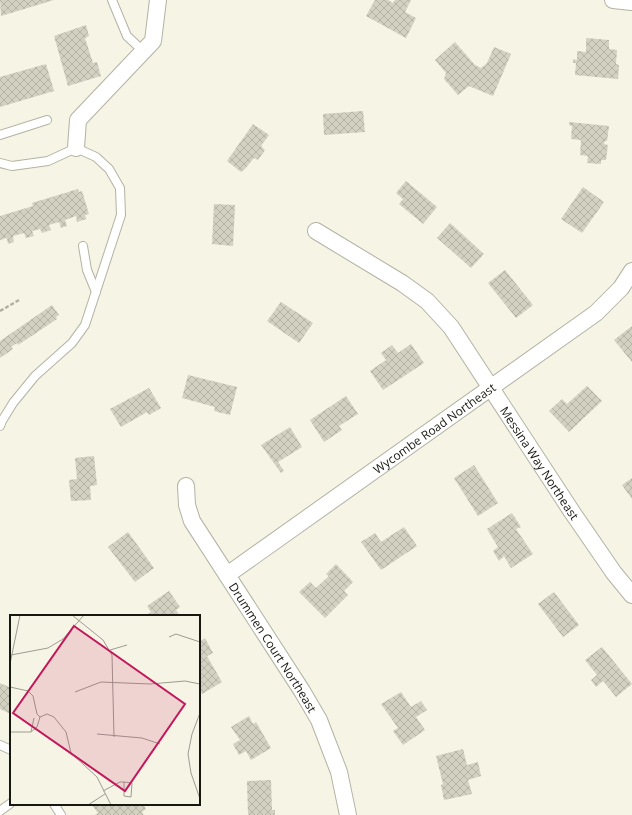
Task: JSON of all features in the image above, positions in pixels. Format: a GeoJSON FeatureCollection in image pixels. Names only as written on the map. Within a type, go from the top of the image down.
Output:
{"type":"FeatureCollection","features":[{"type":"Feature","properties":{"kind":"street"},"geometry":{"type":"LineString","coordinates":[[76,148],[78,120],[153,41],[158,0]]}},
{"type":"Feature","properties":{"kind":"street"},"geometry":{"type":"LineString","coordinates":[[613,0],[632,2]]}},
{"type":"Feature","properties":{"kind":"street","name":"Messina Way Northeast"},"geometry":{"type":"LineString","coordinates":[[316,231],[402,283],[427,301],[452,327],[572,512],[614,573],[632,595]]}},
{"type":"Feature","properties":{"kind":"street","name":"Wycombe Road Northeast"},"geometry":{"type":"LineString","coordinates":[[227,576],[596,313],[620,288],[632,271]]}},
{"type":"Feature","properties":{"kind":"street","name":"Drummen Court Northeast"},"geometry":{"type":"LineString","coordinates":[[186,486],[187,504],[192,521],[302,691],[319,720],[339,772],[348,815]]}},
{"type":"Feature","properties":{"kind":"lane"},"geometry":{"type":"LineString","coordinates":[[112,0],[127,36],[143,51]]}},
{"type":"Feature","properties":{"kind":"lane"},"geometry":{"type":"LineString","coordinates":[[0,135],[46,120]]}},
{"type":"Feature","properties":{"kind":"lane"},"geometry":{"type":"LineString","coordinates":[[0,163],[12,166],[48,160],[76,148],[96,157],[109,169],[120,188],[121,215],[85,325],[72,343],[35,376],[13,403],[0,426]]}},
{"type":"Feature","properties":{"kind":"lane"},"geometry":{"type":"LineString","coordinates":[[83,246],[88,270],[96,292]]}},
{"type":"Feature","properties":{"kind":"lane"},"geometry":{"type":"LineString","coordinates":[[0,745],[10,750]]}},
{"type":"Feature","properties":{"kind":"lane"},"geometry":{"type":"LineString","coordinates":[[0,811],[10,804]]}},
{"type":"Feature","properties":{"kind":"lane"},"geometry":{"type":"LineString","coordinates":[[55,805],[61,815]]}},
{"type":"Feature","properties":{"kind":"path"},"geometry":{"type":"LineString","coordinates":[[0,311],[18,300]]}},
{"type":"Feature","properties":{"kind":"building"},"geometry":{"type":"Polygon","coordinates":[[[0,0],[54,0],[1,16],[0,0]]]}},
{"type":"Feature","properties":{"kind":"building"},"geometry":{"type":"Polygon","coordinates":[[[375,0],[388,0],[393,3],[395,0],[411,0],[405,12],[416,18],[406,38],[366,16],[375,0]]]}},
{"type":"Feature","properties":{"kind":"building"},"geometry":{"type":"Polygon","coordinates":[[[86,25],[89,36],[85,38],[93,63],[97,62],[101,76],[68,86],[54,36],[86,25]]]}},
{"type":"Feature","properties":{"kind":"building"},"geometry":{"type":"Polygon","coordinates":[[[586,38],[609,40],[609,49],[617,50],[616,64],[619,65],[618,79],[575,75],[576,63],[573,63],[573,59],[577,60],[577,51],[586,52],[586,38]]]}},
{"type":"Feature","properties":{"kind":"building"},"geometry":{"type":"Polygon","coordinates":[[[455,42],[475,65],[481,68],[487,63],[494,47],[511,54],[493,96],[469,86],[458,95],[444,79],[446,73],[435,60],[455,42]]]}},
{"type":"Feature","properties":{"kind":"building"},"geometry":{"type":"Polygon","coordinates":[[[46,64],[54,91],[0,107],[0,77],[46,64]]]}},
{"type":"Feature","properties":{"kind":"building"},"geometry":{"type":"Polygon","coordinates":[[[363,111],[365,132],[324,135],[323,114],[363,111]]]}},
{"type":"Feature","properties":{"kind":"building"},"geometry":{"type":"Polygon","coordinates":[[[569,122],[609,126],[607,141],[605,141],[604,144],[608,145],[606,160],[601,160],[601,164],[587,163],[588,156],[580,155],[581,140],[571,139],[572,126],[569,125],[569,122]]]}},
{"type":"Feature","properties":{"kind":"building"},"geometry":{"type":"Polygon","coordinates":[[[253,124],[269,135],[261,146],[265,150],[258,160],[254,158],[241,172],[227,161],[253,124]]]}},
{"type":"Feature","properties":{"kind":"building"},"geometry":{"type":"Polygon","coordinates":[[[406,181],[437,207],[423,224],[399,204],[403,199],[396,193],[406,181]]]}},
{"type":"Feature","properties":{"kind":"building"},"geometry":{"type":"Polygon","coordinates":[[[583,187],[604,202],[582,233],[561,219],[583,187]]]}},
{"type":"Feature","properties":{"kind":"building"},"geometry":{"type":"Polygon","coordinates":[[[78,189],[79,192],[82,191],[89,214],[85,215],[86,219],[77,222],[76,216],[65,220],[67,226],[61,228],[59,222],[49,225],[51,230],[42,233],[40,229],[32,231],[34,236],[26,238],[24,233],[13,236],[14,242],[8,244],[7,238],[0,240],[0,216],[33,206],[32,203],[78,189]]]}},
{"type":"Feature","properties":{"kind":"building"},"geometry":{"type":"Polygon","coordinates":[[[214,204],[235,205],[233,246],[212,244],[214,204]]]}},
{"type":"Feature","properties":{"kind":"building"},"geometry":{"type":"Polygon","coordinates":[[[450,223],[484,254],[471,268],[437,238],[450,223]]]}},
{"type":"Feature","properties":{"kind":"building"},"geometry":{"type":"Polygon","coordinates":[[[505,270],[533,305],[516,318],[488,283],[505,270]]]}},
{"type":"Feature","properties":{"kind":"building"},"geometry":{"type":"Polygon","coordinates":[[[281,302],[313,323],[299,343],[267,321],[281,302]]]}},
{"type":"Feature","properties":{"kind":"building"},"geometry":{"type":"Polygon","coordinates":[[[52,305],[59,315],[56,317],[57,319],[18,345],[17,343],[11,347],[13,349],[0,358],[0,341],[52,305]]]}},
{"type":"Feature","properties":{"kind":"building"},"geometry":{"type":"Polygon","coordinates":[[[632,326],[632,362],[614,340],[632,326]]]}},
{"type":"Feature","properties":{"kind":"building"},"geometry":{"type":"Polygon","coordinates":[[[411,344],[424,363],[383,390],[370,371],[386,360],[381,353],[392,345],[398,353],[411,344]]]}},
{"type":"Feature","properties":{"kind":"building"},"geometry":{"type":"Polygon","coordinates":[[[188,375],[237,387],[230,415],[214,411],[215,407],[182,398],[188,375]]]}},
{"type":"Feature","properties":{"kind":"building"},"geometry":{"type":"Polygon","coordinates":[[[587,386],[602,401],[569,432],[549,411],[562,399],[567,404],[587,386]]]}},
{"type":"Feature","properties":{"kind":"building"},"geometry":{"type":"Polygon","coordinates":[[[149,388],[161,408],[149,415],[147,412],[121,427],[110,409],[149,388]]]}},
{"type":"Feature","properties":{"kind":"building"},"geometry":{"type":"Polygon","coordinates":[[[346,396],[358,414],[339,426],[342,430],[324,442],[310,420],[346,396]]]}},
{"type":"Feature","properties":{"kind":"building"},"geometry":{"type":"Polygon","coordinates":[[[290,427],[302,447],[278,462],[284,471],[281,473],[261,445],[290,427]]]}},
{"type":"Feature","properties":{"kind":"building"},"geometry":{"type":"Polygon","coordinates":[[[94,456],[97,485],[90,486],[91,500],[71,501],[69,480],[77,479],[75,458],[94,456]]]}},
{"type":"Feature","properties":{"kind":"building"},"geometry":{"type":"Polygon","coordinates":[[[474,465],[498,503],[478,516],[454,478],[474,465]]]}},
{"type":"Feature","properties":{"kind":"building"},"geometry":{"type":"Polygon","coordinates":[[[632,478],[632,499],[622,485],[632,478]]]}},
{"type":"Feature","properties":{"kind":"building"},"geometry":{"type":"Polygon","coordinates":[[[512,513],[521,527],[516,529],[533,554],[511,568],[504,556],[499,561],[493,551],[498,547],[487,529],[512,513]]]}},
{"type":"Feature","properties":{"kind":"building"},"geometry":{"type":"Polygon","coordinates":[[[404,527],[417,546],[381,570],[361,542],[375,533],[381,542],[404,527]]]}},
{"type":"Feature","properties":{"kind":"building"},"geometry":{"type":"Polygon","coordinates":[[[128,532],[154,568],[135,582],[108,547],[128,532]]]}},
{"type":"Feature","properties":{"kind":"building"},"geometry":{"type":"Polygon","coordinates":[[[336,564],[353,582],[344,591],[348,595],[325,618],[299,592],[310,582],[316,588],[329,576],[326,574],[336,564]]]}},
{"type":"Feature","properties":{"kind":"building"},"geometry":{"type":"Polygon","coordinates":[[[169,591],[180,607],[176,610],[179,615],[146,615],[151,612],[147,606],[169,591]]]}},
{"type":"Feature","properties":{"kind":"building"},"geometry":{"type":"Polygon","coordinates":[[[554,592],[579,625],[563,637],[538,604],[554,592]]]}},
{"type":"Feature","properties":{"kind":"building"},"geometry":{"type":"Polygon","coordinates":[[[205,638],[213,653],[207,656],[222,682],[202,694],[200,691],[200,641],[205,638]]]}},
{"type":"Feature","properties":{"kind":"building"},"geometry":{"type":"Polygon","coordinates":[[[602,647],[632,684],[616,697],[603,681],[596,687],[591,680],[597,675],[585,660],[602,647]]]}},
{"type":"Feature","properties":{"kind":"building"},"geometry":{"type":"Polygon","coordinates":[[[0,683],[10,688],[10,714],[0,709],[0,683]]]}},
{"type":"Feature","properties":{"kind":"building"},"geometry":{"type":"Polygon","coordinates":[[[401,692],[411,707],[421,701],[427,710],[416,717],[425,730],[403,745],[393,731],[398,728],[381,704],[401,692]]]}},
{"type":"Feature","properties":{"kind":"building"},"geometry":{"type":"Polygon","coordinates":[[[249,716],[253,724],[256,722],[271,748],[251,760],[246,751],[239,755],[233,744],[240,740],[231,727],[249,716]]]}},
{"type":"Feature","properties":{"kind":"building"},"geometry":{"type":"Polygon","coordinates":[[[463,749],[467,765],[478,762],[481,776],[468,780],[472,794],[444,800],[441,785],[443,784],[436,756],[463,749]]]}},
{"type":"Feature","properties":{"kind":"building"},"geometry":{"type":"Polygon","coordinates":[[[271,780],[272,810],[275,810],[275,815],[248,815],[247,781],[271,780]]]}},
{"type":"Feature","properties":{"kind":"building"},"geometry":{"type":"Polygon","coordinates":[[[92,805],[144,805],[146,809],[142,812],[144,815],[95,815],[98,813],[92,805]]]}}]}
